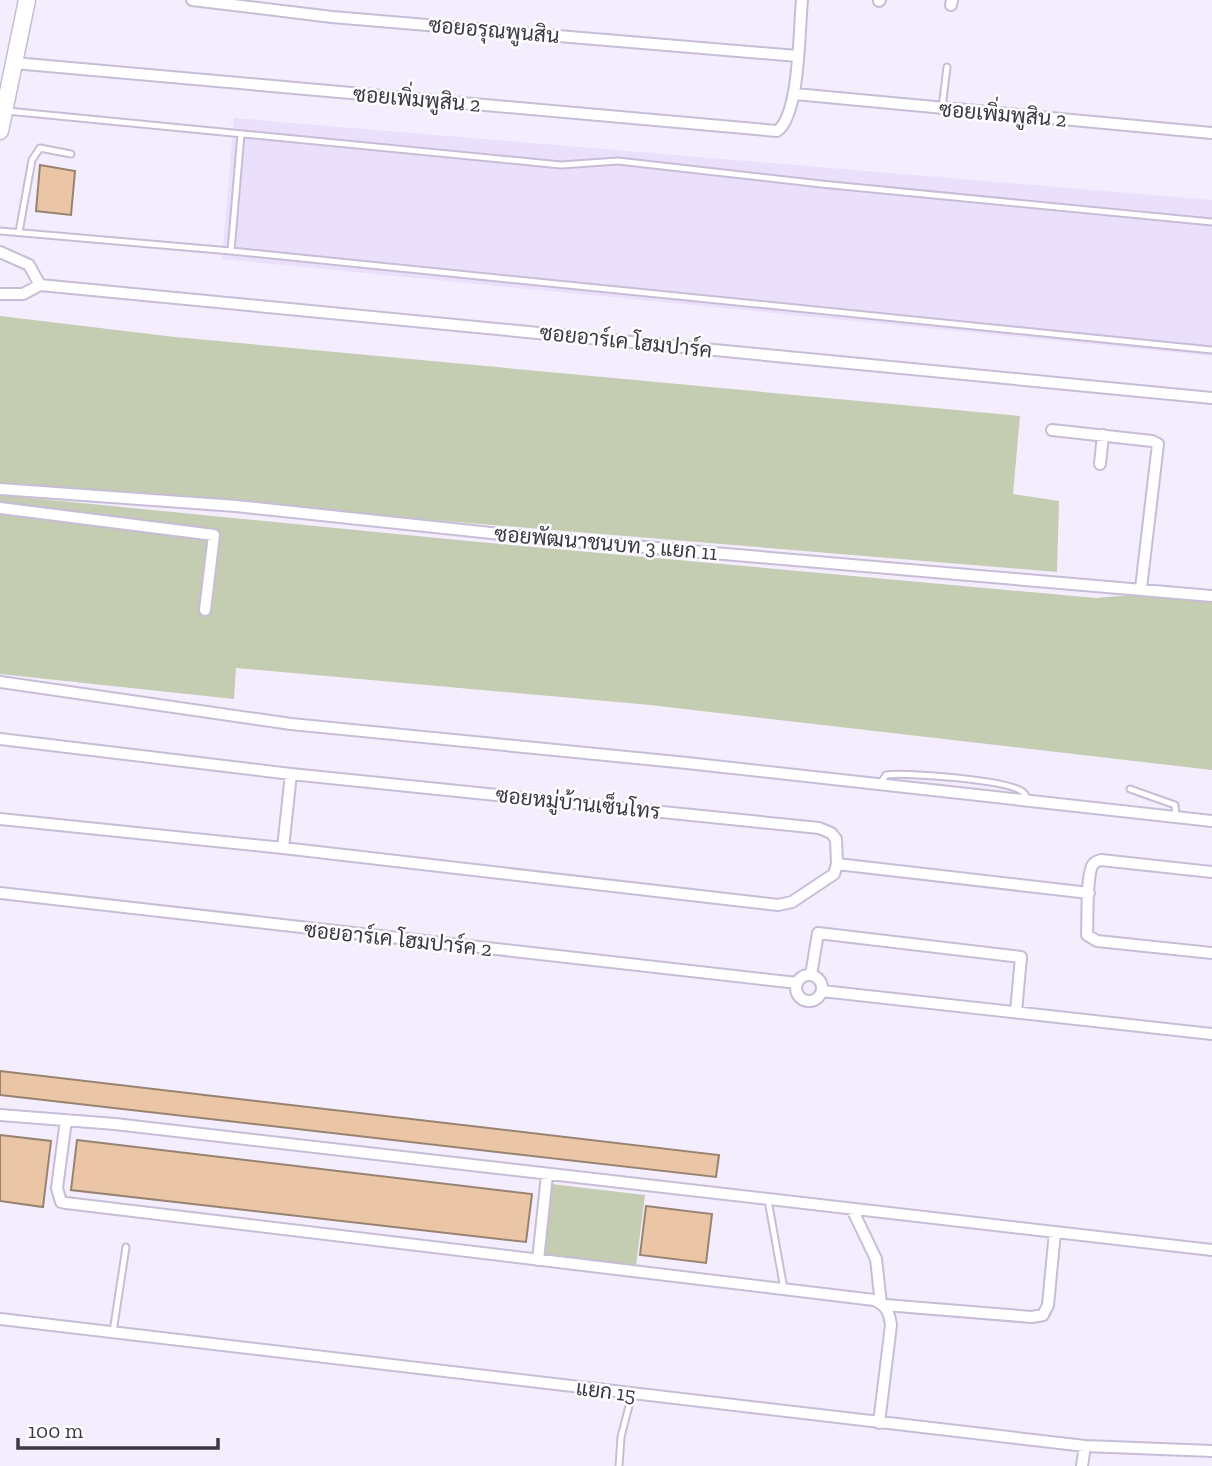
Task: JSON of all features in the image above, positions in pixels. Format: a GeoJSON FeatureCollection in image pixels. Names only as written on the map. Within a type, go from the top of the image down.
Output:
{"type":"FeatureCollection","features":[{"type":"Feature","properties":{"kind":"street"},"geometry":{"type":"LineString","coordinates":[[0,131],[2,110],[27,0]]}},
{"type":"Feature","properties":{"kind":"street","name":"ซอยอรุณพูนสิน"},"geometry":{"type":"LineString","coordinates":[[192,0],[332,17],[797,56]]}},
{"type":"Feature","properties":{"kind":"street","name":"ซอยเพิ่มพูสิน 2"},"geometry":{"type":"LineString","coordinates":[[14,63],[777,131],[785,126],[795,94],[802,0]]}},
{"type":"Feature","properties":{"kind":"street","name":"ซอยเพิ่มพูสิน 2"},"geometry":{"type":"LineString","coordinates":[[795,94],[1212,133]]}},
{"type":"Feature","properties":{"kind":"street"},"geometry":{"type":"LineString","coordinates":[[0,251],[29,265],[40,285]]}},
{"type":"Feature","properties":{"kind":"street","name":"ซอยอาร์เค โฮมปาร์ค"},"geometry":{"type":"LineString","coordinates":[[0,294],[23,294],[40,285],[1212,398]]}},
{"type":"Feature","properties":{"kind":"street"},"geometry":{"type":"LineString","coordinates":[[1052,430],[1152,441],[1158,444],[1141,588]]}},
{"type":"Feature","properties":{"kind":"street"},"geometry":{"type":"LineString","coordinates":[[1100,464],[1103,435]]}},
{"type":"Feature","properties":{"kind":"street","name":"ซอยพัฒนาชนบท 3 แยก 11"},"geometry":{"type":"LineString","coordinates":[[0,489],[236,506],[539,538],[1212,596]]}},
{"type":"Feature","properties":{"kind":"street"},"geometry":{"type":"LineString","coordinates":[[0,508],[214,535],[205,610]]}},
{"type":"Feature","properties":{"kind":"street"},"geometry":{"type":"LineString","coordinates":[[0,682],[291,724],[1212,821]]}},
{"type":"Feature","properties":{"kind":"street","name":"ซอยหมู่บ้านเซ็นโทร"},"geometry":{"type":"LineString","coordinates":[[0,739],[291,774],[819,828],[831,833],[836,839],[837,864]]}},
{"type":"Feature","properties":{"kind":"street"},"geometry":{"type":"LineString","coordinates":[[283,848],[291,774]]}},
{"type":"Feature","properties":{"kind":"street"},"geometry":{"type":"LineString","coordinates":[[0,819],[283,848],[778,905],[792,902],[834,874],[837,864],[1089,893]]}},
{"type":"Feature","properties":{"kind":"street"},"geometry":{"type":"LineString","coordinates":[[1212,872],[1101,860],[1093,866],[1087,935],[1091,939],[1212,953]]}},
{"type":"Feature","properties":{"kind":"street","name":"ซอยอาร์เค โฮมปาร์ค 2"},"geometry":{"type":"LineString","coordinates":[[0,893],[797,984],[796,992],[805,1001],[814,1000],[822,991],[1212,1034]]}},
{"type":"Feature","properties":{"kind":"street"},"geometry":{"type":"LineString","coordinates":[[811,975],[818,933],[1021,957],[1016,1012]]}},
{"type":"Feature","properties":{"kind":"street"},"geometry":{"type":"LineString","coordinates":[[797,984],[802,977],[811,975],[821,982],[822,991]]}},
{"type":"Feature","properties":{"kind":"street"},"geometry":{"type":"LineString","coordinates":[[0,1115],[115,1124],[1212,1250]]}},
{"type":"Feature","properties":{"kind":"street"},"geometry":{"type":"LineString","coordinates":[[66,1120],[57,1188],[61,1202],[874,1300],[883,1304],[1032,1317],[1042,1315],[1048,1305],[1055,1232]]}},
{"type":"Feature","properties":{"kind":"street"},"geometry":{"type":"LineString","coordinates":[[538,1260],[547,1175]]}},
{"type":"Feature","properties":{"kind":"street"},"geometry":{"type":"LineString","coordinates":[[852,1209],[876,1259],[883,1304],[890,1314],[879,1423]]}},
{"type":"Feature","properties":{"kind":"street","name":"แยก 15"},"geometry":{"type":"LineString","coordinates":[[0,1319],[1084,1446],[1212,1451]]}},
{"type":"Feature","properties":{"kind":"street"},"geometry":{"type":"LineString","coordinates":[[1082,1466],[1084,1446]]}},
{"type":"Feature","properties":{"kind":"lane"},"geometry":{"type":"LineString","coordinates":[[942,108],[947,67]]}},
{"type":"Feature","properties":{"kind":"lane"},"geometry":{"type":"LineString","coordinates":[[2,110],[561,165],[618,161],[1212,222]]}},
{"type":"Feature","properties":{"kind":"lane"},"geometry":{"type":"LineString","coordinates":[[231,251],[241,134]]}},
{"type":"Feature","properties":{"kind":"lane"},"geometry":{"type":"LineString","coordinates":[[19,232],[32,160],[40,148],[71,154]]}},
{"type":"Feature","properties":{"kind":"lane"},"geometry":{"type":"LineString","coordinates":[[0,231],[231,251],[1212,350]]}},
{"type":"Feature","properties":{"kind":"lane"},"geometry":{"type":"LineString","coordinates":[[1130,789],[1175,805],[1176,817]]}},
{"type":"Feature","properties":{"kind":"lane"},"geometry":{"type":"LineString","coordinates":[[768,1200],[784,1289]]}},
{"type":"Feature","properties":{"kind":"lane"},"geometry":{"type":"LineString","coordinates":[[113,1332],[126,1247]]}},
{"type":"Feature","properties":{"kind":"lane"},"geometry":{"type":"LineString","coordinates":[[619,1466],[621,1437],[632,1394]]}},
{"type":"Feature","properties":{"kind":"shaded area"},"geometry":{"type":"Polygon","coordinates":[[[234,118],[1212,200],[1212,356],[222,259],[234,118]]]}},
{"type":"Feature","properties":{"kind":"green space"},"geometry":{"type":"Polygon","coordinates":[[[0,316],[175,337],[1020,416],[1013,494],[1059,501],[1057,572],[0,484],[0,316]]]}},
{"type":"Feature","properties":{"kind":"green space"},"geometry":{"type":"Polygon","coordinates":[[[0,495],[1096,598],[1155,593],[1212,600],[1212,770],[650,705],[236,668],[234,699],[0,674],[0,495]]]}},
{"type":"Feature","properties":{"kind":"green space"},"geometry":{"type":"Polygon","coordinates":[[[551,1184],[645,1195],[636,1266],[543,1255],[551,1184]]]}},
{"type":"Feature","properties":{"kind":"building"},"geometry":{"type":"Polygon","coordinates":[[[40,165],[75,171],[71,215],[36,211],[40,165]]]}},
{"type":"Feature","properties":{"kind":"building"},"geometry":{"type":"Polygon","coordinates":[[[0,1071],[719,1155],[716,1177],[0,1095],[0,1071]]]}},
{"type":"Feature","properties":{"kind":"building"},"geometry":{"type":"Polygon","coordinates":[[[0,1135],[51,1141],[43,1207],[0,1201],[0,1135]]]}},
{"type":"Feature","properties":{"kind":"building"},"geometry":{"type":"Polygon","coordinates":[[[77,1140],[532,1194],[526,1242],[71,1190],[77,1140]]]}},
{"type":"Feature","properties":{"kind":"building"},"geometry":{"type":"Polygon","coordinates":[[[646,1206],[712,1214],[706,1263],[640,1255],[646,1206]]]}}]}
